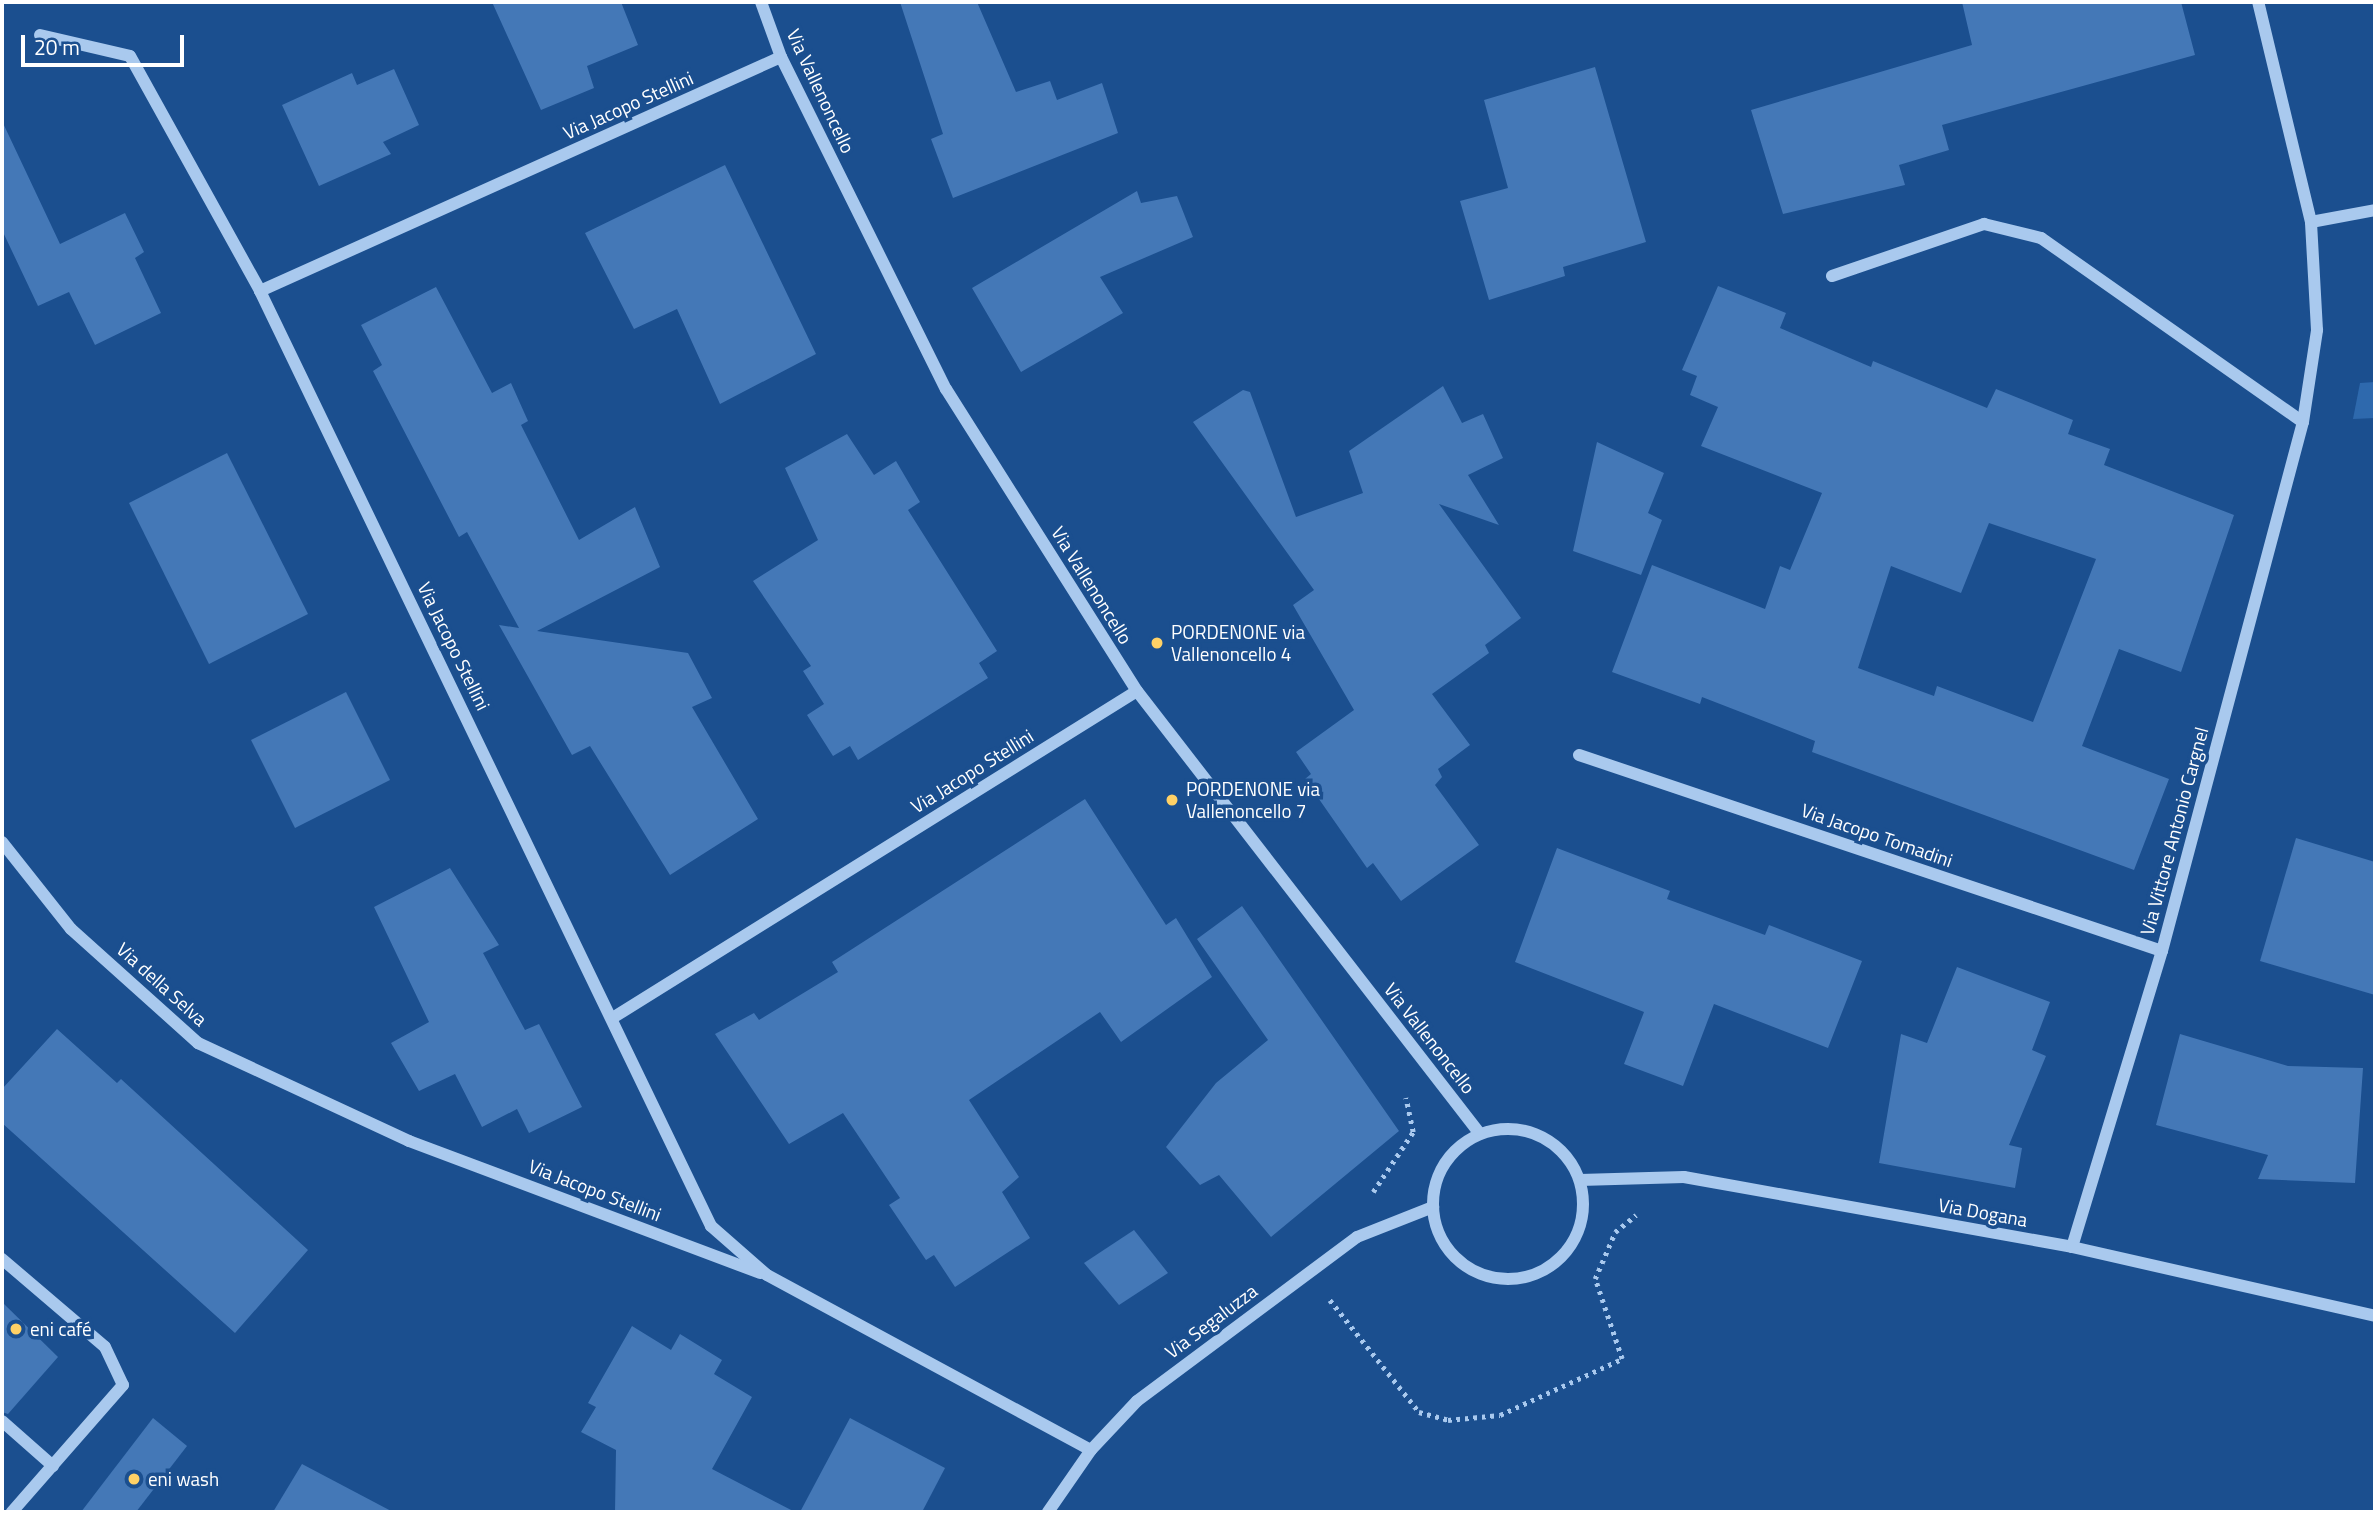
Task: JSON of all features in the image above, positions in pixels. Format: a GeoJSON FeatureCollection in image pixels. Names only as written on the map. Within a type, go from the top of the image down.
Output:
{"type":"FeatureCollection","features":[{"type":"Feature","properties":{"kind":"street","name":"Via Vallenoncello"},"geometry":{"type":"LineString","coordinates":[[761,2],[781,57],[946,389],[1137,691],[1480,1134]]}},
{"type":"Feature","properties":{"kind":"street","name":"Via Vittore Antonio Cargnel"},"geometry":{"type":"LineString","coordinates":[[2072,1248],[2162,951],[2303,422],[2317,330],[2311,222],[2258,2]]}},
{"type":"Feature","properties":{"kind":"street","name":"Via Jacopo Stellini"},"geometry":{"type":"LineString","coordinates":[[40,35],[130,56],[260,291],[614,1017],[711,1226],[767,1275]]}},
{"type":"Feature","properties":{"kind":"street","name":"Via Jacopo Stellini"},"geometry":{"type":"LineString","coordinates":[[260,291],[781,57]]}},
{"type":"Feature","properties":{"kind":"street"},"geometry":{"type":"LineString","coordinates":[[2311,222],[2375,210]]}},
{"type":"Feature","properties":{"kind":"street"},"geometry":{"type":"LineString","coordinates":[[1832,276],[1984,224],[2041,238],[2303,422]]}},
{"type":"Feature","properties":{"kind":"street","name":"Via Jacopo Stellini"},"geometry":{"type":"LineString","coordinates":[[614,1017],[1137,691]]}},
{"type":"Feature","properties":{"kind":"street","name":"Via Jacopo Tomadini"},"geometry":{"type":"LineString","coordinates":[[1579,755],[2162,951]]}},
{"type":"Feature","properties":{"kind":"street","name":"Via della Selva"},"geometry":{"type":"LineString","coordinates":[[2,842],[71,929],[198,1043],[409,1141]]}},
{"type":"Feature","properties":{"kind":"street"},"geometry":{"type":"LineString","coordinates":[[1529,1131],[1551,1141],[1580,1180],[1580,1231],[1567,1253],[1522,1279],[1471,1271],[1451,1254],[1433,1206],[1445,1163],[1480,1134],[1529,1131]]}},
{"type":"Feature","properties":{"kind":"street","name":"Via Jacopo Stellini"},"geometry":{"type":"LineString","coordinates":[[409,1141],[767,1275],[1091,1450]]}},
{"type":"Feature","properties":{"kind":"street","name":"Via Dogana"},"geometry":{"type":"LineString","coordinates":[[1580,1180],[1684,1177],[2072,1248],[2375,1316]]}},
{"type":"Feature","properties":{"kind":"street","name":"Via Segaluzza"},"geometry":{"type":"LineString","coordinates":[[1048,1512],[1091,1450],[1137,1401],[1357,1237],[1433,1206]]}},
{"type":"Feature","properties":{"kind":"street"},"geometry":{"type":"LineString","coordinates":[[2,1259],[105,1347],[123,1385],[11,1512],[2,1505]]}},
{"type":"Feature","properties":{"kind":"street"},"geometry":{"type":"LineString","coordinates":[[2,1421],[53,1466]]}},
{"type":"Feature","properties":{"kind":"path"},"geometry":{"type":"LineString","coordinates":[[1364,1202],[1413,1132],[1404,1089]]}},
{"type":"Feature","properties":{"kind":"path"},"geometry":{"type":"LineString","coordinates":[[1308,1273],[1419,1412],[1448,1420],[1500,1415],[1622,1359],[1595,1279],[1615,1233],[1647,1206]]}},
{"type":"Feature","properties":{"kind":"shaded area"},"geometry":{"type":"Polygon","coordinates":[[[2375,382],[2375,418],[2353,419],[2360,383],[2375,382]]]}},
{"type":"Feature","properties":{"kind":"building"},"geometry":{"type":"Polygon","coordinates":[[[492,2],[621,2],[638,45],[587,66],[594,88],[541,110],[492,2]]]}},
{"type":"Feature","properties":{"kind":"building"},"geometry":{"type":"Polygon","coordinates":[[[900,2],[977,2],[1016,92],[1050,81],[1057,100],[1102,83],[1118,133],[953,198],[931,139],[943,134],[900,2]]]}},
{"type":"Feature","properties":{"kind":"building"},"geometry":{"type":"Polygon","coordinates":[[[1962,2],[2181,2],[2195,55],[1942,125],[1949,150],[1899,165],[1905,185],[1783,214],[1751,110],[1972,45],[1962,2]]]}},
{"type":"Feature","properties":{"kind":"building"},"geometry":{"type":"Polygon","coordinates":[[[1595,67],[1646,242],[1563,267],[1565,276],[1489,300],[1460,201],[1508,188],[1484,100],[1595,67]]]}},
{"type":"Feature","properties":{"kind":"building"},"geometry":{"type":"Polygon","coordinates":[[[394,69],[419,125],[383,142],[391,154],[319,186],[282,105],[352,73],[357,85],[394,69]]]}},
{"type":"Feature","properties":{"kind":"building"},"geometry":{"type":"Polygon","coordinates":[[[2,121],[60,244],[125,213],[144,252],[135,258],[161,313],[95,345],[69,292],[38,306],[2,230],[2,121]]]}},
{"type":"Feature","properties":{"kind":"building"},"geometry":{"type":"Polygon","coordinates":[[[725,165],[816,354],[720,404],[677,309],[634,329],[585,233],[725,165]]]}},
{"type":"Feature","properties":{"kind":"building"},"geometry":{"type":"Polygon","coordinates":[[[1137,191],[1141,203],[1177,196],[1193,237],[1100,277],[1123,313],[1021,372],[972,288],[1137,191]]]}},
{"type":"Feature","properties":{"kind":"building"},"geometry":{"type":"Polygon","coordinates":[[[1718,286],[1786,313],[1780,328],[1871,367],[1873,361],[1987,408],[1996,389],[2073,420],[2068,434],[2110,449],[2104,465],[2234,515],[2181,672],[2119,649],[2082,746],[2169,779],[2134,870],[1812,752],[1815,741],[1702,697],[1700,704],[1612,672],[1652,565],[1765,609],[1780,566],[1790,570],[1822,493],[1701,446],[1718,407],[1690,395],[1697,376],[1682,370],[1718,286]],[[1989,523],[1961,593],[1891,566],[1858,668],[1934,696],[1937,686],[2033,722],[2096,559],[1989,523]]]}},
{"type":"Feature","properties":{"kind":"building"},"geometry":{"type":"Polygon","coordinates":[[[436,287],[492,393],[511,383],[528,421],[521,425],[579,540],[635,507],[660,567],[537,631],[688,653],[712,698],[692,707],[758,819],[670,875],[590,746],[572,755],[499,625],[519,628],[467,532],[459,537],[373,371],[382,365],[361,325],[436,287]]]}},
{"type":"Feature","properties":{"kind":"building"},"geometry":{"type":"Polygon","coordinates":[[[1443,386],[1462,423],[1483,414],[1503,458],[1468,475],[1499,525],[1439,504],[1521,618],[1485,645],[1489,653],[1432,694],[1470,745],[1438,769],[1442,777],[1435,785],[1479,845],[1401,901],[1373,863],[1367,868],[1305,779],[1311,774],[1296,752],[1354,710],[1293,605],[1314,590],[1193,422],[1243,390],[1250,392],[1296,517],[1363,493],[1349,451],[1443,386]]]}},
{"type":"Feature","properties":{"kind":"building"},"geometry":{"type":"Polygon","coordinates":[[[847,434],[874,475],[896,461],[920,502],[908,510],[997,651],[979,663],[988,678],[858,760],[850,746],[833,756],[807,715],[824,704],[803,671],[811,666],[753,581],[818,540],[785,468],[847,434]]]}},
{"type":"Feature","properties":{"kind":"building"},"geometry":{"type":"Polygon","coordinates":[[[1597,442],[1664,473],[1648,513],[1662,520],[1641,575],[1573,551],[1597,442]]]}},
{"type":"Feature","properties":{"kind":"building"},"geometry":{"type":"Polygon","coordinates":[[[227,453],[308,614],[209,664],[129,503],[227,453]]]}},
{"type":"Feature","properties":{"kind":"building"},"geometry":{"type":"Polygon","coordinates":[[[346,692],[390,780],[295,828],[251,740],[346,692]]]}},
{"type":"Feature","properties":{"kind":"building"},"geometry":{"type":"Polygon","coordinates":[[[1085,799],[1166,925],[1176,918],[1212,977],[1121,1042],[1100,1012],[969,1100],[1019,1177],[1002,1192],[1030,1238],[955,1287],[934,1255],[926,1260],[889,1205],[900,1198],[843,1113],[789,1144],[715,1034],[754,1013],[759,1020],[838,972],[832,962],[1085,799]]]}},
{"type":"Feature","properties":{"kind":"building"},"geometry":{"type":"Polygon","coordinates":[[[2296,838],[2375,862],[2375,995],[2260,961],[2296,838]]]}},
{"type":"Feature","properties":{"kind":"building"},"geometry":{"type":"Polygon","coordinates":[[[1557,848],[1670,891],[1667,899],[1765,935],[1769,925],[1862,961],[1828,1048],[1714,1004],[1683,1086],[1624,1064],[1644,1012],[1515,962],[1557,848]]]}},
{"type":"Feature","properties":{"kind":"building"},"geometry":{"type":"Polygon","coordinates":[[[450,868],[499,945],[483,953],[525,1030],[539,1024],[582,1107],[529,1133],[517,1109],[482,1127],[455,1074],[419,1091],[391,1043],[429,1022],[374,907],[450,868]]]}},
{"type":"Feature","properties":{"kind":"building"},"geometry":{"type":"Polygon","coordinates":[[[1242,906],[1399,1131],[1271,1237],[1219,1175],[1200,1185],[1166,1147],[1216,1083],[1268,1040],[1197,939],[1242,906]]]}},
{"type":"Feature","properties":{"kind":"building"},"geometry":{"type":"Polygon","coordinates":[[[1957,967],[2050,1002],[2032,1050],[2046,1056],[2009,1145],[2022,1148],[2015,1188],[1879,1163],[1901,1034],[1927,1043],[1957,967]]]}},
{"type":"Feature","properties":{"kind":"building"},"geometry":{"type":"Polygon","coordinates":[[[57,1029],[117,1083],[121,1079],[308,1250],[235,1333],[2,1123],[2,1089],[57,1029]]]}},
{"type":"Feature","properties":{"kind":"building"},"geometry":{"type":"Polygon","coordinates":[[[2180,1034],[2288,1066],[2363,1068],[2355,1183],[2258,1179],[2268,1155],[2156,1125],[2180,1034]]]}},
{"type":"Feature","properties":{"kind":"building"},"geometry":{"type":"Polygon","coordinates":[[[1134,1230],[1168,1273],[1119,1305],[1084,1263],[1134,1230]]]}},
{"type":"Feature","properties":{"kind":"building","name":"eni café"},"geometry":{"type":"Polygon","coordinates":[[[2,1302],[58,1357],[8,1414],[2,1412],[2,1302]]]}},
{"type":"Feature","properties":{"kind":"building"},"geometry":{"type":"Polygon","coordinates":[[[632,1326],[671,1350],[680,1334],[722,1360],[714,1374],[752,1397],[712,1469],[795,1512],[615,1512],[616,1450],[581,1432],[596,1407],[588,1403],[632,1326]]]}},
{"type":"Feature","properties":{"kind":"building","name":"eni wash"},"geometry":{"type":"Polygon","coordinates":[[[153,1418],[187,1446],[136,1512],[81,1512],[153,1418]]]}},
{"type":"Feature","properties":{"kind":"building"},"geometry":{"type":"Polygon","coordinates":[[[850,1418],[945,1468],[922,1512],[800,1512],[850,1418]]]}},
{"type":"Feature","properties":{"kind":"building"},"geometry":{"type":"Polygon","coordinates":[[[302,1464],[393,1512],[273,1512],[302,1464]]]}},
{"type":"Feature","properties":{"kind":"place","name":"PORDENONE via Vallenoncello 4"},"geometry":{"type":"Point","coordinates":[1157,643]}},
{"type":"Feature","properties":{"kind":"place","name":"PORDENONE via Vallenoncello 7"},"geometry":{"type":"Point","coordinates":[1172,800]}},
{"type":"Feature","properties":{"kind":"place","name":"eni café"},"geometry":{"type":"Point","coordinates":[16,1329]}},
{"type":"Feature","properties":{"kind":"place","name":"eni wash"},"geometry":{"type":"Point","coordinates":[134,1479]}}]}
